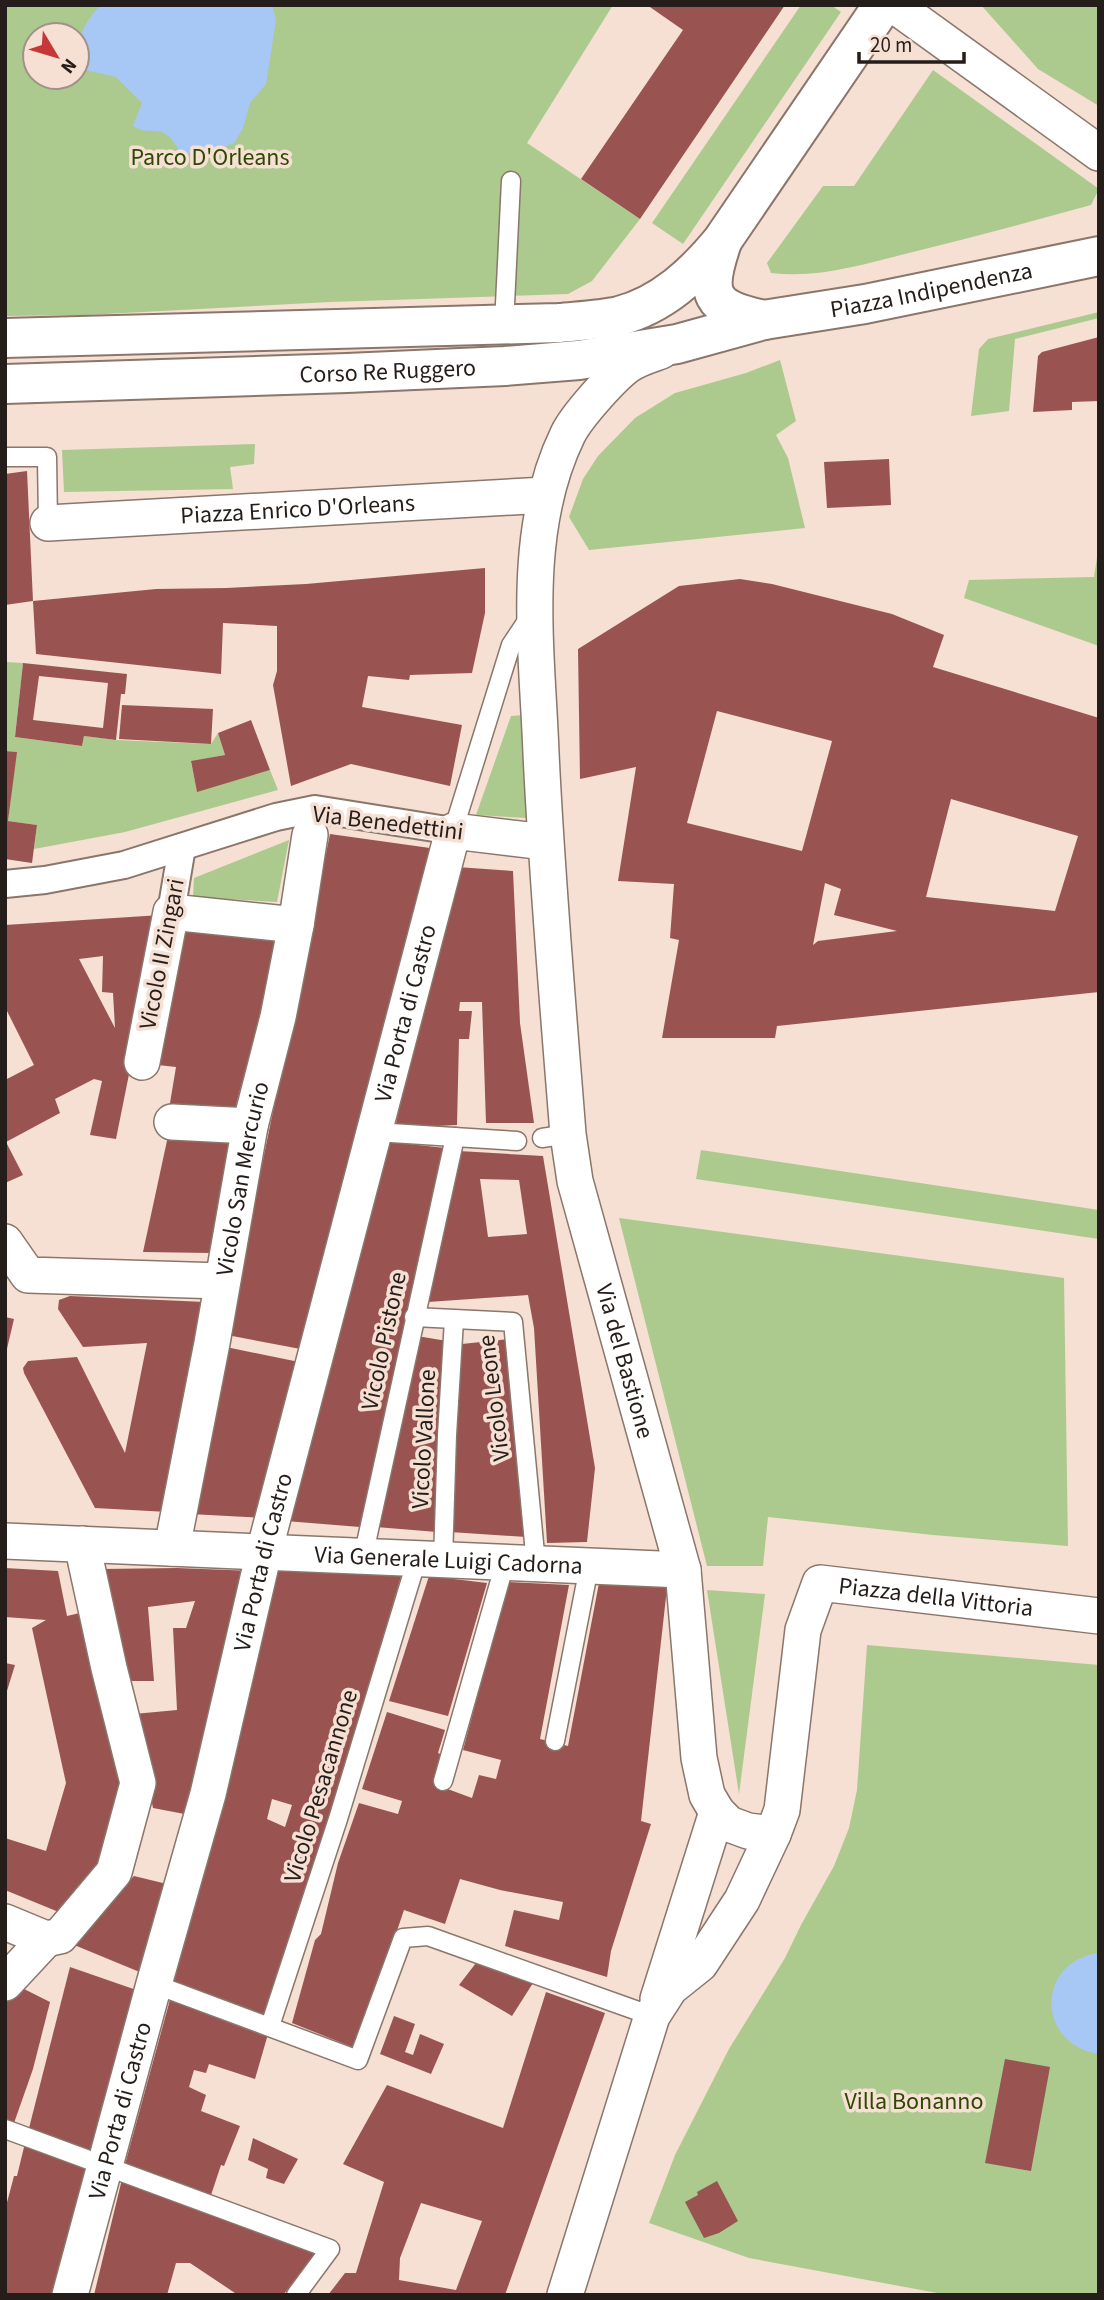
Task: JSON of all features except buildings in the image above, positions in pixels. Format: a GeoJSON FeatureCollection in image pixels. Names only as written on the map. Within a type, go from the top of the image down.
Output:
{"type":"FeatureCollection","features":[{"type":"Feature","properties":{"kind":"main road"},"geometry":{"type":"LineString","coordinates":[[764,320],[734,314],[718,302],[712,289],[712,271],[722,241],[883,5]]}},
{"type":"Feature","properties":{"kind":"main road","name":"Corso Re Ruggero"},"geometry":{"type":"LineString","coordinates":[[5,338],[504,325],[559,323],[617,316],[645,307],[674,289],[697,270],[722,241]]}},
{"type":"Feature","properties":{"kind":"main road","name":"Piazza Indipendenza"},"geometry":{"type":"LineString","coordinates":[[764,320],[865,304],[1099,256]]}},
{"type":"Feature","properties":{"kind":"main road","name":"Corso Re Ruggero"},"geometry":{"type":"LineString","coordinates":[[5,384],[505,366],[579,360],[677,344],[764,320]]}},
{"type":"Feature","properties":{"kind":"street"},"geometry":{"type":"LineString","coordinates":[[894,5],[1099,153]]}},
{"type":"Feature","properties":{"kind":"street"},"geometry":{"type":"LineString","coordinates":[[545,842],[535,609],[537,544],[546,495],[569,432],[600,393],[628,365],[677,344]]}},
{"type":"Feature","properties":{"kind":"street","name":"Piazza Enrico D'Orleans"},"geometry":{"type":"LineString","coordinates":[[48,523],[546,495]]}},
{"type":"Feature","properties":{"kind":"street","name":"Via Benedettini"},"geometry":{"type":"LineString","coordinates":[[5,884],[45,880],[124,864],[276,817],[453,831],[545,842]]}},
{"type":"Feature","properties":{"kind":"street","name":"Vicolo San Mercurio"},"geometry":{"type":"LineString","coordinates":[[172,1548],[250,1126],[278,1017],[313,822]]}},
{"type":"Feature","properties":{"kind":"street","name":"Via Porta di Castro"},"geometry":{"type":"LineString","coordinates":[[70,2295],[208,1794],[264,1552],[453,831]]}},
{"type":"Feature","properties":{"kind":"street","name":"Via del Bastione"},"geometry":{"type":"LineString","coordinates":[[545,842],[555,1136],[575,1181],[683,1570],[699,1758],[707,1795],[717,1812]]}},
{"type":"Feature","properties":{"kind":"street","name":"Vicolo II Zingari"},"geometry":{"type":"LineString","coordinates":[[142,1062],[182,847]]}},
{"type":"Feature","properties":{"kind":"street"},"geometry":{"type":"LineString","coordinates":[[171,912],[296,925]]}},
{"type":"Feature","properties":{"kind":"street"},"geometry":{"type":"LineString","coordinates":[[172,1122],[250,1126]]}},
{"type":"Feature","properties":{"kind":"street"},"geometry":{"type":"LineString","coordinates":[[5,1242],[29,1275],[222,1281]]}},
{"type":"Feature","properties":{"kind":"street","name":"Via Generale Luigi Cadorna"},"geometry":{"type":"LineString","coordinates":[[5,1541],[683,1570]]}},
{"type":"Feature","properties":{"kind":"street"},"geometry":{"type":"LineString","coordinates":[[5,1922],[46,1939],[60,1936],[114,1872],[138,1783],[82,1544]]}},
{"type":"Feature","properties":{"kind":"street","name":"Piazza della Vittoria"},"geometry":{"type":"LineString","coordinates":[[773,1834],[782,1810],[803,1630],[820,1583],[1099,1616]]}},
{"type":"Feature","properties":{"kind":"street"},"geometry":{"type":"LineString","coordinates":[[565,2295],[652,2016],[717,1812],[729,1824],[748,1831],[773,1834],[742,1900],[700,1964],[670,1988],[652,2016]]}},
{"type":"Feature","properties":{"kind":"street"},"geometry":{"type":"LineString","coordinates":[[5,1983],[46,1939]]}},
{"type":"Feature","properties":{"kind":"lane"},"geometry":{"type":"LineString","coordinates":[[504,325],[511,181]]}},
{"type":"Feature","properties":{"kind":"lane"},"geometry":{"type":"LineString","coordinates":[[5,457],[47,457],[48,523]]}},
{"type":"Feature","properties":{"kind":"lane"},"geometry":{"type":"LineString","coordinates":[[453,831],[511,645],[535,609]]}},
{"type":"Feature","properties":{"kind":"lane"},"geometry":{"type":"LineString","coordinates":[[374,1132],[517,1141]]}},
{"type":"Feature","properties":{"kind":"lane","name":"Vicolo Pistone"},"geometry":{"type":"LineString","coordinates":[[363,1557],[455,1137]]}},
{"type":"Feature","properties":{"kind":"lane","name":"Vicolo Leone"},"geometry":{"type":"LineString","coordinates":[[414,1317],[513,1322],[520,1563]]}},
{"type":"Feature","properties":{"kind":"lane","name":"Vicolo Vallone"},"geometry":{"type":"LineString","coordinates":[[430,1560],[447,1435],[454,1320]]}},
{"type":"Feature","properties":{"kind":"lane","name":"Vicolo Pesacannone"},"geometry":{"type":"LineString","coordinates":[[270,2026],[338,1819],[430,1560]]}},
{"type":"Feature","properties":{"kind":"lane"},"geometry":{"type":"LineString","coordinates":[[443,1781],[520,1563]]}},
{"type":"Feature","properties":{"kind":"lane"},"geometry":{"type":"LineString","coordinates":[[555,1741],[589,1567]]}},
{"type":"Feature","properties":{"kind":"lane"},"geometry":{"type":"LineString","coordinates":[[154,1984],[359,2060],[403,1938],[428,1936],[652,2016]]}},
{"type":"Feature","properties":{"kind":"lane"},"geometry":{"type":"LineString","coordinates":[[5,2129],[330,2249],[296,2295]]}},
{"type":"Feature","properties":{"kind":"green space","name":"Parco D'Orleans"},"geometry":{"type":"Polygon","coordinates":[[[5,5],[613,5],[527,143],[640,219],[592,281],[568,294],[330,302],[86,315],[5,316],[5,5]]]}},
{"type":"Feature","properties":{"kind":"green space"},"geometry":{"type":"Polygon","coordinates":[[[801,5],[831,5],[841,12],[683,244],[652,223],[801,5]]]}},
{"type":"Feature","properties":{"kind":"green space"},"geometry":{"type":"Polygon","coordinates":[[[981,5],[1099,5],[1099,106],[1038,69],[981,5]]]}},
{"type":"Feature","properties":{"kind":"green space"},"geometry":{"type":"Polygon","coordinates":[[[933,70],[1099,189],[1091,205],[858,266],[806,274],[771,273],[767,263],[823,186],[854,186],[933,70]]]}},
{"type":"Feature","properties":{"kind":"green space"},"geometry":{"type":"Polygon","coordinates":[[[1099,312],[1099,318],[1015,339],[1009,411],[971,416],[979,349],[988,339],[1099,312]]]}},
{"type":"Feature","properties":{"kind":"green space"},"geometry":{"type":"Polygon","coordinates":[[[780,360],[796,421],[776,435],[788,458],[805,528],[589,550],[569,517],[583,479],[598,456],[635,418],[675,393],[746,373],[780,360]]]}},
{"type":"Feature","properties":{"kind":"green space"},"geometry":{"type":"Polygon","coordinates":[[[255,444],[254,464],[230,467],[233,489],[64,492],[62,450],[255,444]]]}},
{"type":"Feature","properties":{"kind":"green space"},"geometry":{"type":"Polygon","coordinates":[[[1099,545],[1099,646],[964,598],[969,580],[1094,577],[1099,545]]]}},
{"type":"Feature","properties":{"kind":"green space"},"geometry":{"type":"Polygon","coordinates":[[[5,662],[23,663],[15,737],[82,746],[84,736],[211,744],[218,733],[225,755],[191,762],[197,791],[270,770],[278,790],[125,832],[34,849],[37,825],[8,821],[16,752],[5,751],[5,662]]]}},
{"type":"Feature","properties":{"kind":"green space"},"geometry":{"type":"Polygon","coordinates":[[[524,715],[527,818],[476,815],[511,716],[524,715]]]}},
{"type":"Feature","properties":{"kind":"green space"},"geometry":{"type":"Polygon","coordinates":[[[289,840],[277,902],[193,897],[194,878],[289,840]]]}},
{"type":"Feature","properties":{"kind":"green space"},"geometry":{"type":"Polygon","coordinates":[[[701,1150],[1099,1210],[1099,1239],[696,1179],[701,1150]]]}},
{"type":"Feature","properties":{"kind":"green space"},"geometry":{"type":"Polygon","coordinates":[[[619,1218],[1064,1278],[1068,1546],[768,1517],[763,1566],[707,1566],[619,1218]]]}},
{"type":"Feature","properties":{"kind":"green space"},"geometry":{"type":"Polygon","coordinates":[[[707,1590],[765,1594],[739,1794],[707,1590]]]}},
{"type":"Feature","properties":{"kind":"green space","name":"Villa Bonanno"},"geometry":{"type":"Polygon","coordinates":[[[867,1645],[1099,1665],[1099,2295],[948,2295],[749,2258],[649,2223],[675,2155],[729,2049],[785,1958],[834,1866],[849,1828],[857,1790],[867,1645]]]}},
{"type":"Feature","properties":{"kind":"water"},"geometry":{"type":"Polygon","coordinates":[[[101,5],[272,5],[276,20],[266,84],[250,103],[243,128],[234,143],[203,156],[180,152],[168,135],[162,132],[146,131],[133,126],[142,103],[116,77],[91,71],[89,19],[101,5]]]}},
{"type":"Feature","properties":{"kind":"water"},"geometry":{"type":"Polygon","coordinates":[[[1099,1953],[1099,2054],[1078,2047],[1063,2035],[1054,2020],[1051,2003],[1054,1986],[1063,1971],[1078,1959],[1099,1953]]]}}]}
